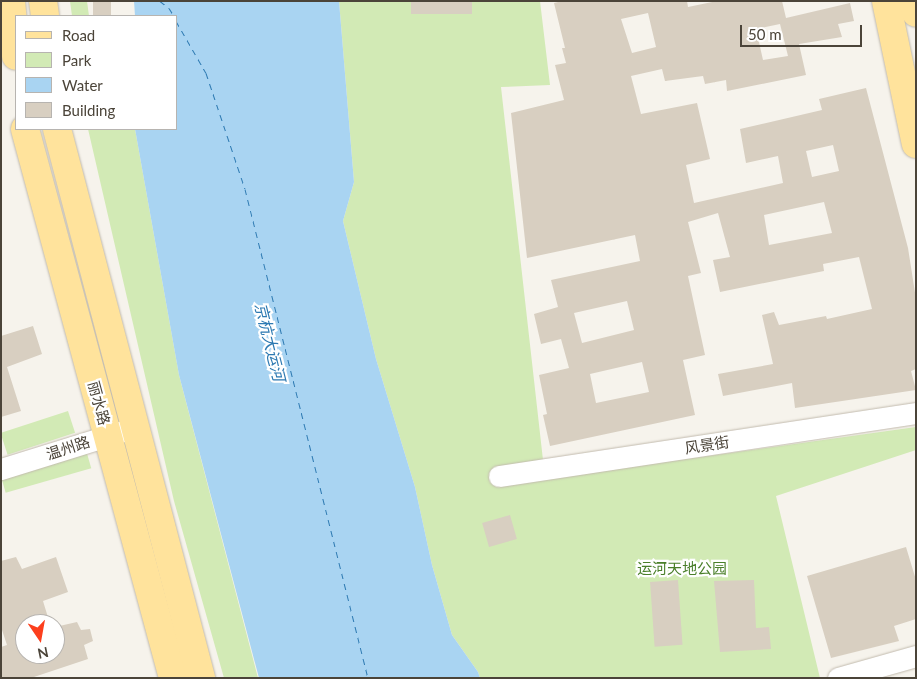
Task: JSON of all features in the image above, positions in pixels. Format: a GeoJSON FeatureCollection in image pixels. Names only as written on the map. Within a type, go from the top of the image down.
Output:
{"type":"FeatureCollection","features":[{"type":"Feature","properties":{"kind":"main road"},"geometry":{"type":"LineString","coordinates":[[11,1],[15,45]]}},
{"type":"Feature","properties":{"kind":"main road"},"geometry":{"type":"LineString","coordinates":[[43,1],[45,15]]}},
{"type":"Feature","properties":{"kind":"main road"},"geometry":{"type":"LineString","coordinates":[[886,1],[916,144]]}},
{"type":"Feature","properties":{"kind":"main road"},"geometry":{"type":"LineString","coordinates":[[913,1],[916,13]]}},
{"type":"Feature","properties":{"kind":"main road","name":"丽水路"},"geometry":{"type":"LineString","coordinates":[[25,130],[173,678]]}},
{"type":"Feature","properties":{"kind":"main road","name":"丽水路"},"geometry":{"type":"LineString","coordinates":[[57,130],[201,678]]}},
{"type":"Feature","properties":{"kind":"street","name":"风景街"},"geometry":{"type":"LineString","coordinates":[[499,476],[916,413]]}},
{"type":"Feature","properties":{"kind":"street","name":"温州路"},"geometry":{"type":"LineString","coordinates":[[1,469],[134,427]]}},
{"type":"Feature","properties":{"kind":"street"},"geometry":{"type":"LineString","coordinates":[[838,678],[916,656]]}},
{"type":"Feature","properties":{"kind":"green space"},"geometry":{"type":"Polygon","coordinates":[[[70,1],[87,1],[89,15],[72,15],[70,1]]]}},
{"type":"Feature","properties":{"kind":"green space","name":"运河天地公园"},"geometry":{"type":"Polygon","coordinates":[[[339,1],[540,1],[550,85],[501,87],[543,460],[542,479],[916,427],[916,450],[776,496],[820,678],[480,678],[478,672],[452,635],[432,565],[415,487],[376,359],[343,221],[354,182],[339,1]]]}},
{"type":"Feature","properties":{"kind":"green space"},"geometry":{"type":"Polygon","coordinates":[[[88,130],[135,130],[179,375],[258,678],[224,678],[174,501],[88,130]]]}},
{"type":"Feature","properties":{"kind":"green space"},"geometry":{"type":"Polygon","coordinates":[[[68,411],[75,433],[8,455],[1,433],[68,411]]]}},
{"type":"Feature","properties":{"kind":"green space"},"geometry":{"type":"Polygon","coordinates":[[[86,450],[91,468],[6,493],[1,474],[86,450]]]}},
{"type":"Feature","properties":{"kind":"water","name":"京杭大运河"},"geometry":{"type":"Polygon","coordinates":[[[134,1],[339,1],[354,182],[343,221],[376,359],[415,487],[432,565],[452,635],[478,672],[480,678],[259,678],[179,375],[135,130],[178,130],[178,15],[135,15],[134,1]]]}},
{"type":"Feature","properties":{"kind":"building"},"geometry":{"type":"Polygon","coordinates":[[[93,1],[111,1],[111,15],[93,15],[93,1]]]}},
{"type":"Feature","properties":{"kind":"building"},"geometry":{"type":"Polygon","coordinates":[[[411,1],[472,1],[472,14],[411,14],[411,1]]]}},
{"type":"Feature","properties":{"kind":"building"},"geometry":{"type":"Polygon","coordinates":[[[562,1],[687,1],[688,7],[717,1],[782,1],[786,18],[850,3],[854,21],[838,24],[842,37],[799,44],[806,75],[727,91],[726,80],[705,84],[703,76],[665,81],[662,69],[631,76],[641,114],[697,103],[710,159],[686,165],[694,203],[783,183],[778,156],[746,163],[740,129],[822,110],[819,99],[866,88],[908,248],[916,299],[916,369],[911,371],[916,390],[795,408],[792,383],[723,396],[718,374],[773,364],[762,315],[774,312],[779,325],[826,316],[827,319],[872,309],[859,257],[823,264],[824,271],[720,292],[713,260],[730,257],[718,213],[688,222],[701,273],[688,276],[705,355],[683,360],[695,415],[550,446],[543,415],[547,414],[539,375],[569,368],[561,339],[541,344],[534,314],[558,307],[551,280],[640,261],[635,235],[527,258],[511,113],[564,100],[555,65],[566,63],[562,48],[565,48],[554,3],[562,1]],[[648,13],[621,19],[632,53],[656,47],[648,13]],[[780,24],[756,29],[763,60],[788,56],[780,24]],[[833,145],[806,151],[812,177],[839,171],[833,145]],[[824,202],[764,215],[769,245],[832,233],[824,202]],[[627,301],[574,313],[582,343],[634,330],[627,301]],[[642,362],[590,374],[596,403],[649,392],[642,362]]]}},
{"type":"Feature","properties":{"kind":"building"},"geometry":{"type":"Polygon","coordinates":[[[33,326],[42,354],[7,367],[21,411],[1,417],[1,336],[33,326]]]}},
{"type":"Feature","properties":{"kind":"building"},"geometry":{"type":"Polygon","coordinates":[[[510,515],[517,539],[489,547],[482,523],[510,515]]]}},
{"type":"Feature","properties":{"kind":"building"},"geometry":{"type":"Polygon","coordinates":[[[906,547],[916,580],[916,619],[894,626],[899,641],[831,658],[807,576],[906,547]]]}},
{"type":"Feature","properties":{"kind":"building"},"geometry":{"type":"Polygon","coordinates":[[[16,557],[22,569],[56,557],[68,592],[43,601],[47,614],[15,614],[15,664],[65,664],[65,625],[77,622],[81,630],[90,629],[93,641],[84,645],[88,659],[31,678],[1,678],[1,647],[7,645],[1,627],[1,561],[16,557]]]}},
{"type":"Feature","properties":{"kind":"building"},"geometry":{"type":"Polygon","coordinates":[[[678,580],[683,645],[655,647],[650,582],[678,580]]]}},
{"type":"Feature","properties":{"kind":"building"},"geometry":{"type":"Polygon","coordinates":[[[754,580],[756,628],[769,627],[771,649],[720,652],[714,581],[754,580]]]}},
{"type":"Feature","properties":{"kind":"ferry route"},"geometry":{"type":"LineString","coordinates":[[160,1],[169,8],[173,15]]}},
{"type":"Feature","properties":{"kind":"ferry route"},"geometry":{"type":"LineString","coordinates":[[178,24],[206,73],[245,189],[368,678]]}}]}
